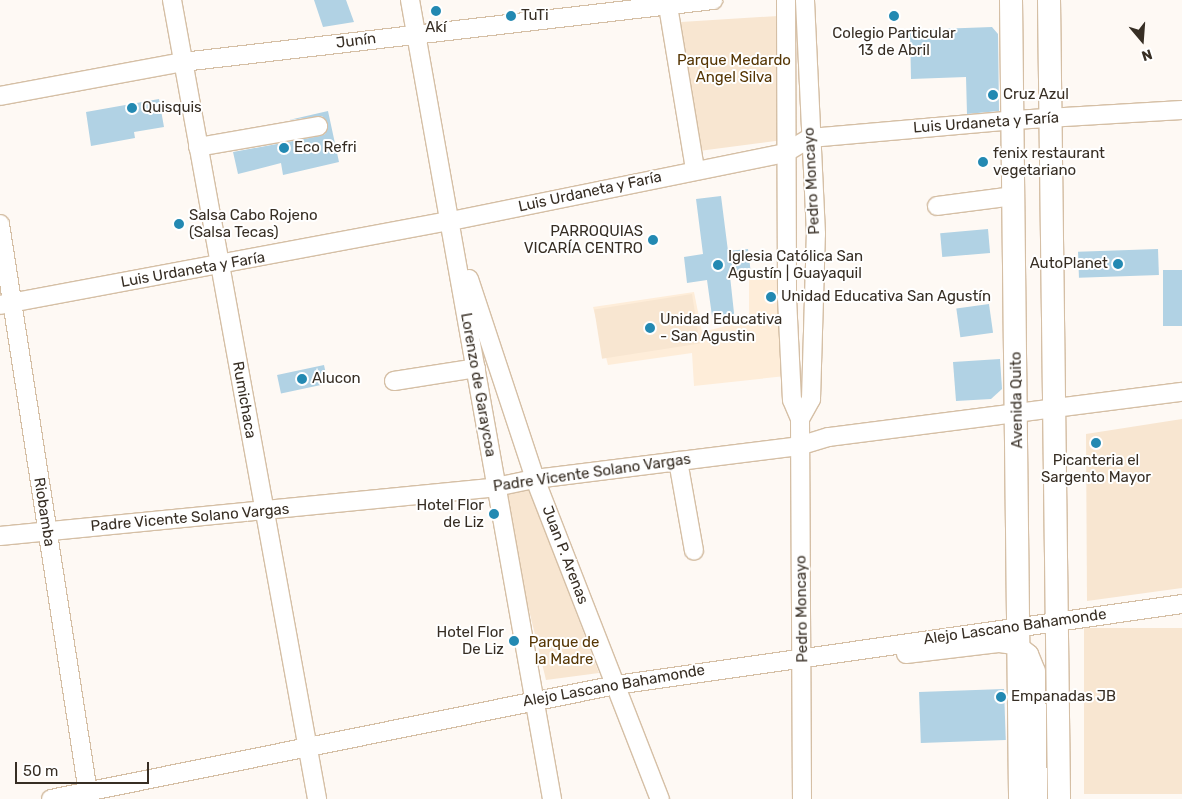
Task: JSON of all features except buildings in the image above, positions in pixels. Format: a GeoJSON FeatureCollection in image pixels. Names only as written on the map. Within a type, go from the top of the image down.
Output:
{"type":"FeatureCollection","features":[{"type":"Feature","properties":{"kind":"main road","name":"Avenida Quito"},"geometry":{"type":"LineString","coordinates":[[1011,0],[1014,120],[1020,799]]}},
{"type":"Feature","properties":{"kind":"main road"},"geometry":{"type":"LineString","coordinates":[[1049,0],[1059,799]]}},
{"type":"Feature","properties":{"kind":"street","name":"Rumichaca"},"geometry":{"type":"LineString","coordinates":[[172,0],[317,799]]}},
{"type":"Feature","properties":{"kind":"street","name":"Lorenzo de Garaycoa"},"geometry":{"type":"LineString","coordinates":[[410,0],[552,799]]}},
{"type":"Feature","properties":{"kind":"street","name":"Junín"},"geometry":{"type":"LineString","coordinates":[[0,96],[183,62],[416,34],[621,5],[713,0]]}},
{"type":"Feature","properties":{"kind":"street","name":"Pedro Moncayo"},"geometry":{"type":"LineString","coordinates":[[786,0],[785,153],[787,298],[792,400],[800,419],[802,799]]}},
{"type":"Feature","properties":{"kind":"street","name":"Pedro Moncayo"},"geometry":{"type":"LineString","coordinates":[[800,419],[811,399],[816,234],[805,0]]}},
{"type":"Feature","properties":{"kind":"street"},"geometry":{"type":"LineString","coordinates":[[668,2],[695,170]]}},
{"type":"Feature","properties":{"kind":"street","name":"Luis Urdaneta y Faría"},"geometry":{"type":"LineString","coordinates":[[5,304],[450,221],[785,153],[810,138],[1014,120],[1182,110]]}},
{"type":"Feature","properties":{"kind":"street"},"geometry":{"type":"LineString","coordinates":[[198,147],[318,126]]}},
{"type":"Feature","properties":{"kind":"street"},"geometry":{"type":"LineString","coordinates":[[937,206],[1014,196]]}},
{"type":"Feature","properties":{"kind":"street","name":"Juan P. Arenas"},"geometry":{"type":"LineString","coordinates":[[450,221],[535,478],[660,799]]}},
{"type":"Feature","properties":{"kind":"street","name":"Riobamba"},"geometry":{"type":"LineString","coordinates":[[0,224],[5,304],[48,531],[88,795]]}},
{"type":"Feature","properties":{"kind":"street"},"geometry":{"type":"LineString","coordinates":[[394,381],[476,368]]}},
{"type":"Feature","properties":{"kind":"street","name":"Padre Vicente Solano Vargas"},"geometry":{"type":"LineString","coordinates":[[0,536],[264,512],[496,487],[535,478],[799,446],[829,437],[1182,392]]}},
{"type":"Feature","properties":{"kind":"street"},"geometry":{"type":"LineString","coordinates":[[678,461],[694,551]]}},
{"type":"Feature","properties":{"kind":"street"},"geometry":{"type":"LineString","coordinates":[[802,656],[826,642],[1019,629],[1058,616],[1182,593]]}},
{"type":"Feature","properties":{"kind":"street","name":"Alejo Lascano Bahamonde"},"geometry":{"type":"LineString","coordinates":[[1058,616],[1182,604]]}},
{"type":"Feature","properties":{"kind":"street"},"geometry":{"type":"LineString","coordinates":[[802,656],[822,663],[1000,643],[1019,629]]}},
{"type":"Feature","properties":{"kind":"street"},"geometry":{"type":"LineString","coordinates":[[1019,629],[1036,671],[1038,799]]}},
{"type":"Feature","properties":{"kind":"street","name":"Alejo Lascano Bahamonde"},"geometry":{"type":"LineString","coordinates":[[51,799],[88,795],[534,699],[802,656]]}},
{"type":"Feature","properties":{"kind":"shaded area","name":"Unidad Educativa - San Agustin"},"geometry":{"type":"Polygon","coordinates":[[[780,270],[786,376],[694,386],[692,353],[608,365],[593,307],[694,292],[702,332],[738,323],[749,317],[749,276],[780,270]]]}},
{"type":"Feature","properties":{"kind":"green space","name":"Parque Medardo Angel Silva"},"geometry":{"type":"Polygon","coordinates":[[[778,16],[783,140],[699,151],[681,22],[778,16]]]}},
{"type":"Feature","properties":{"kind":"green space"},"geometry":{"type":"Polygon","coordinates":[[[692,294],[700,343],[602,359],[594,309],[692,294]]]}},
{"type":"Feature","properties":{"kind":"green space"},"geometry":{"type":"Polygon","coordinates":[[[1182,419],[1182,588],[1087,601],[1086,434],[1182,419]]]}},
{"type":"Feature","properties":{"kind":"green space","name":"Parque de la Madre"},"geometry":{"type":"Polygon","coordinates":[[[529,489],[599,673],[546,680],[501,495],[529,489]]]}},
{"type":"Feature","properties":{"kind":"green space"},"geometry":{"type":"Polygon","coordinates":[[[1084,628],[1182,628],[1182,794],[1084,794],[1084,628]]]}},
{"type":"Feature","properties":{"kind":"place","name":"Akí"},"geometry":{"type":"Point","coordinates":[436,11]}},
{"type":"Feature","properties":{"kind":"place","name":"TuTi"},"geometry":{"type":"Point","coordinates":[511,16]}},
{"type":"Feature","properties":{"kind":"place","name":"Colegio Particular 13 de Abril"},"geometry":{"type":"Point","coordinates":[894,16]}},
{"type":"Feature","properties":{"kind":"place","name":"Cruz Azul"},"geometry":{"type":"Point","coordinates":[993,95]}},
{"type":"Feature","properties":{"kind":"place","name":"Quisquis"},"geometry":{"type":"Point","coordinates":[132,108]}},
{"type":"Feature","properties":{"kind":"place","name":"Eco Refri"},"geometry":{"type":"Point","coordinates":[284,148]}},
{"type":"Feature","properties":{"kind":"place","name":"fenix restaurant vegetariano"},"geometry":{"type":"Point","coordinates":[983,162]}},
{"type":"Feature","properties":{"kind":"place","name":"Salsa Cabo Rojeno (Salsa Tecas)"},"geometry":{"type":"Point","coordinates":[179,224]}},
{"type":"Feature","properties":{"kind":"place","name":"PARROQUIAS VICARÍA CENTRO"},"geometry":{"type":"Point","coordinates":[653,240]}},
{"type":"Feature","properties":{"kind":"place","name":"AutoPlanet"},"geometry":{"type":"Point","coordinates":[1118,264]}},
{"type":"Feature","properties":{"kind":"place","name":"Iglesia Católica San Agustín | Guayaquil"},"geometry":{"type":"Point","coordinates":[718,265]}},
{"type":"Feature","properties":{"kind":"place","name":"Unidad Educativa San Agustín"},"geometry":{"type":"Point","coordinates":[771,297]}},
{"type":"Feature","properties":{"kind":"place","name":"Unidad Educativa - San Agustin"},"geometry":{"type":"Point","coordinates":[650,328]}},
{"type":"Feature","properties":{"kind":"place","name":"Alucon"},"geometry":{"type":"Point","coordinates":[302,379]}},
{"type":"Feature","properties":{"kind":"place","name":"Picanteria el Sargento Mayor"},"geometry":{"type":"Point","coordinates":[1096,443]}},
{"type":"Feature","properties":{"kind":"place","name":"Hotel Flor de Liz"},"geometry":{"type":"Point","coordinates":[494,514]}},
{"type":"Feature","properties":{"kind":"place","name":"Hotel Flor De Liz"},"geometry":{"type":"Point","coordinates":[514,641]}},
{"type":"Feature","properties":{"kind":"place","name":"Empanadas JB"},"geometry":{"type":"Point","coordinates":[1001,697]}}]}
